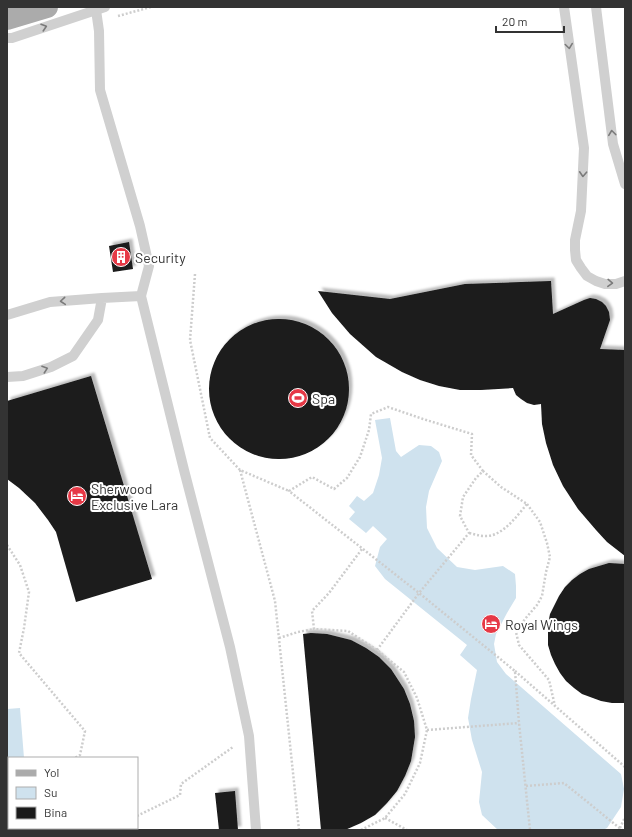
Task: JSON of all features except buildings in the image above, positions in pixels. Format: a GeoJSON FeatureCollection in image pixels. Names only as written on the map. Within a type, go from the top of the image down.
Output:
{"type":"FeatureCollection","features":[{"type":"Feature","properties":{"kind":"main road"},"geometry":{"type":"LineString","coordinates":[[7,19],[47,7]]}},
{"type":"Feature","properties":{"kind":"lane"},"geometry":{"type":"LineString","coordinates":[[564,7],[584,148],[581,211],[574,250],[576,260],[587,276],[596,281],[605,284],[616,284],[625,281]]}},
{"type":"Feature","properties":{"kind":"lane"},"geometry":{"type":"LineString","coordinates":[[596,7],[613,144],[625,184]]}},
{"type":"Feature","properties":{"kind":"lane"},"geometry":{"type":"LineString","coordinates":[[7,38],[12,38],[101,8],[99,31],[100,90],[140,226],[148,266],[141,296],[230,647],[249,736],[256,830]]}},
{"type":"Feature","properties":{"kind":"lane"},"geometry":{"type":"LineString","coordinates":[[7,314],[50,302],[141,296]]}},
{"type":"Feature","properties":{"kind":"lane"},"geometry":{"type":"LineString","coordinates":[[7,377],[22,376],[51,367],[73,356],[98,320],[102,298]]}},
{"type":"Feature","properties":{"kind":"path"},"geometry":{"type":"LineString","coordinates":[[195,274],[190,340],[210,438],[240,470],[289,491],[419,593],[515,671],[625,767]]}},
{"type":"Feature","properties":{"kind":"path"},"geometry":{"type":"LineString","coordinates":[[289,491],[312,477],[334,489],[347,478],[360,457],[369,430],[371,414],[388,407],[472,434],[471,455],[483,471],[501,487],[527,504],[540,522],[547,543],[550,557],[542,596],[537,605],[524,619],[516,632],[519,645],[549,680],[554,706]]}},
{"type":"Feature","properties":{"kind":"path"},"geometry":{"type":"LineString","coordinates":[[240,470],[275,601],[299,830]]}},
{"type":"Feature","properties":{"kind":"path"},"geometry":{"type":"LineString","coordinates":[[469,533],[460,516],[463,497],[476,478],[483,471]]}},
{"type":"Feature","properties":{"kind":"path"},"geometry":{"type":"LineString","coordinates":[[469,533],[486,536],[501,532],[514,520],[527,504]]}},
{"type":"Feature","properties":{"kind":"path"},"geometry":{"type":"LineString","coordinates":[[377,650],[419,593],[469,533]]}},
{"type":"Feature","properties":{"kind":"path"},"geometry":{"type":"LineString","coordinates":[[7,545],[20,565],[30,592],[19,653],[85,731],[80,755],[77,757]]}},
{"type":"Feature","properties":{"kind":"path"},"geometry":{"type":"LineString","coordinates":[[314,630],[312,611],[329,593],[362,549]]}},
{"type":"Feature","properties":{"kind":"path"},"geometry":{"type":"LineString","coordinates":[[279,638],[298,632],[314,630],[348,631],[377,650],[404,672],[417,698],[427,730],[420,763],[405,794],[385,818],[361,830]]}},
{"type":"Feature","properties":{"kind":"path"},"geometry":{"type":"LineString","coordinates":[[515,671],[530,830]]}},
{"type":"Feature","properties":{"kind":"path"},"geometry":{"type":"LineString","coordinates":[[427,730],[519,723]]}},
{"type":"Feature","properties":{"kind":"path"},"geometry":{"type":"LineString","coordinates":[[138,816],[180,795],[181,784],[249,736]]}},
{"type":"Feature","properties":{"kind":"path"},"geometry":{"type":"LineString","coordinates":[[526,786],[564,782],[621,829],[625,817]]}},
{"type":"Feature","properties":{"kind":"path"},"geometry":{"type":"LineString","coordinates":[[385,818],[407,830]]}},
{"type":"Feature","properties":{"kind":"water"},"geometry":{"type":"Polygon","coordinates":[[[390,418],[396,451],[401,457],[419,445],[431,446],[439,452],[442,461],[429,491],[426,507],[427,528],[437,548],[457,567],[475,570],[503,566],[515,574],[516,598],[496,634],[494,644],[497,662],[506,674],[621,774],[624,789],[621,807],[607,828],[603,830],[498,830],[482,815],[479,802],[482,772],[472,740],[468,718],[477,670],[460,655],[467,645],[385,579],[375,566],[380,547],[387,539],[373,526],[366,533],[349,519],[355,512],[349,506],[357,496],[364,501],[373,493],[379,475],[382,458],[375,420],[390,418]]]}},
{"type":"Feature","properties":{"kind":"water"},"geometry":{"type":"Polygon","coordinates":[[[20,708],[24,757],[8,757],[8,829],[17,830],[7,830],[7,709],[20,708]]]}},
{"type":"Feature","properties":{"kind":"place","name":"Security"},"geometry":{"type":"Point","coordinates":[121,257]}},
{"type":"Feature","properties":{"kind":"place","name":"Spa"},"geometry":{"type":"Point","coordinates":[298,398]}},
{"type":"Feature","properties":{"kind":"place","name":"Sherwood Exclusive Lara"},"geometry":{"type":"Point","coordinates":[77,496]}},
{"type":"Feature","properties":{"kind":"place","name":"Royal Wings"},"geometry":{"type":"Point","coordinates":[491,624]}}]}
